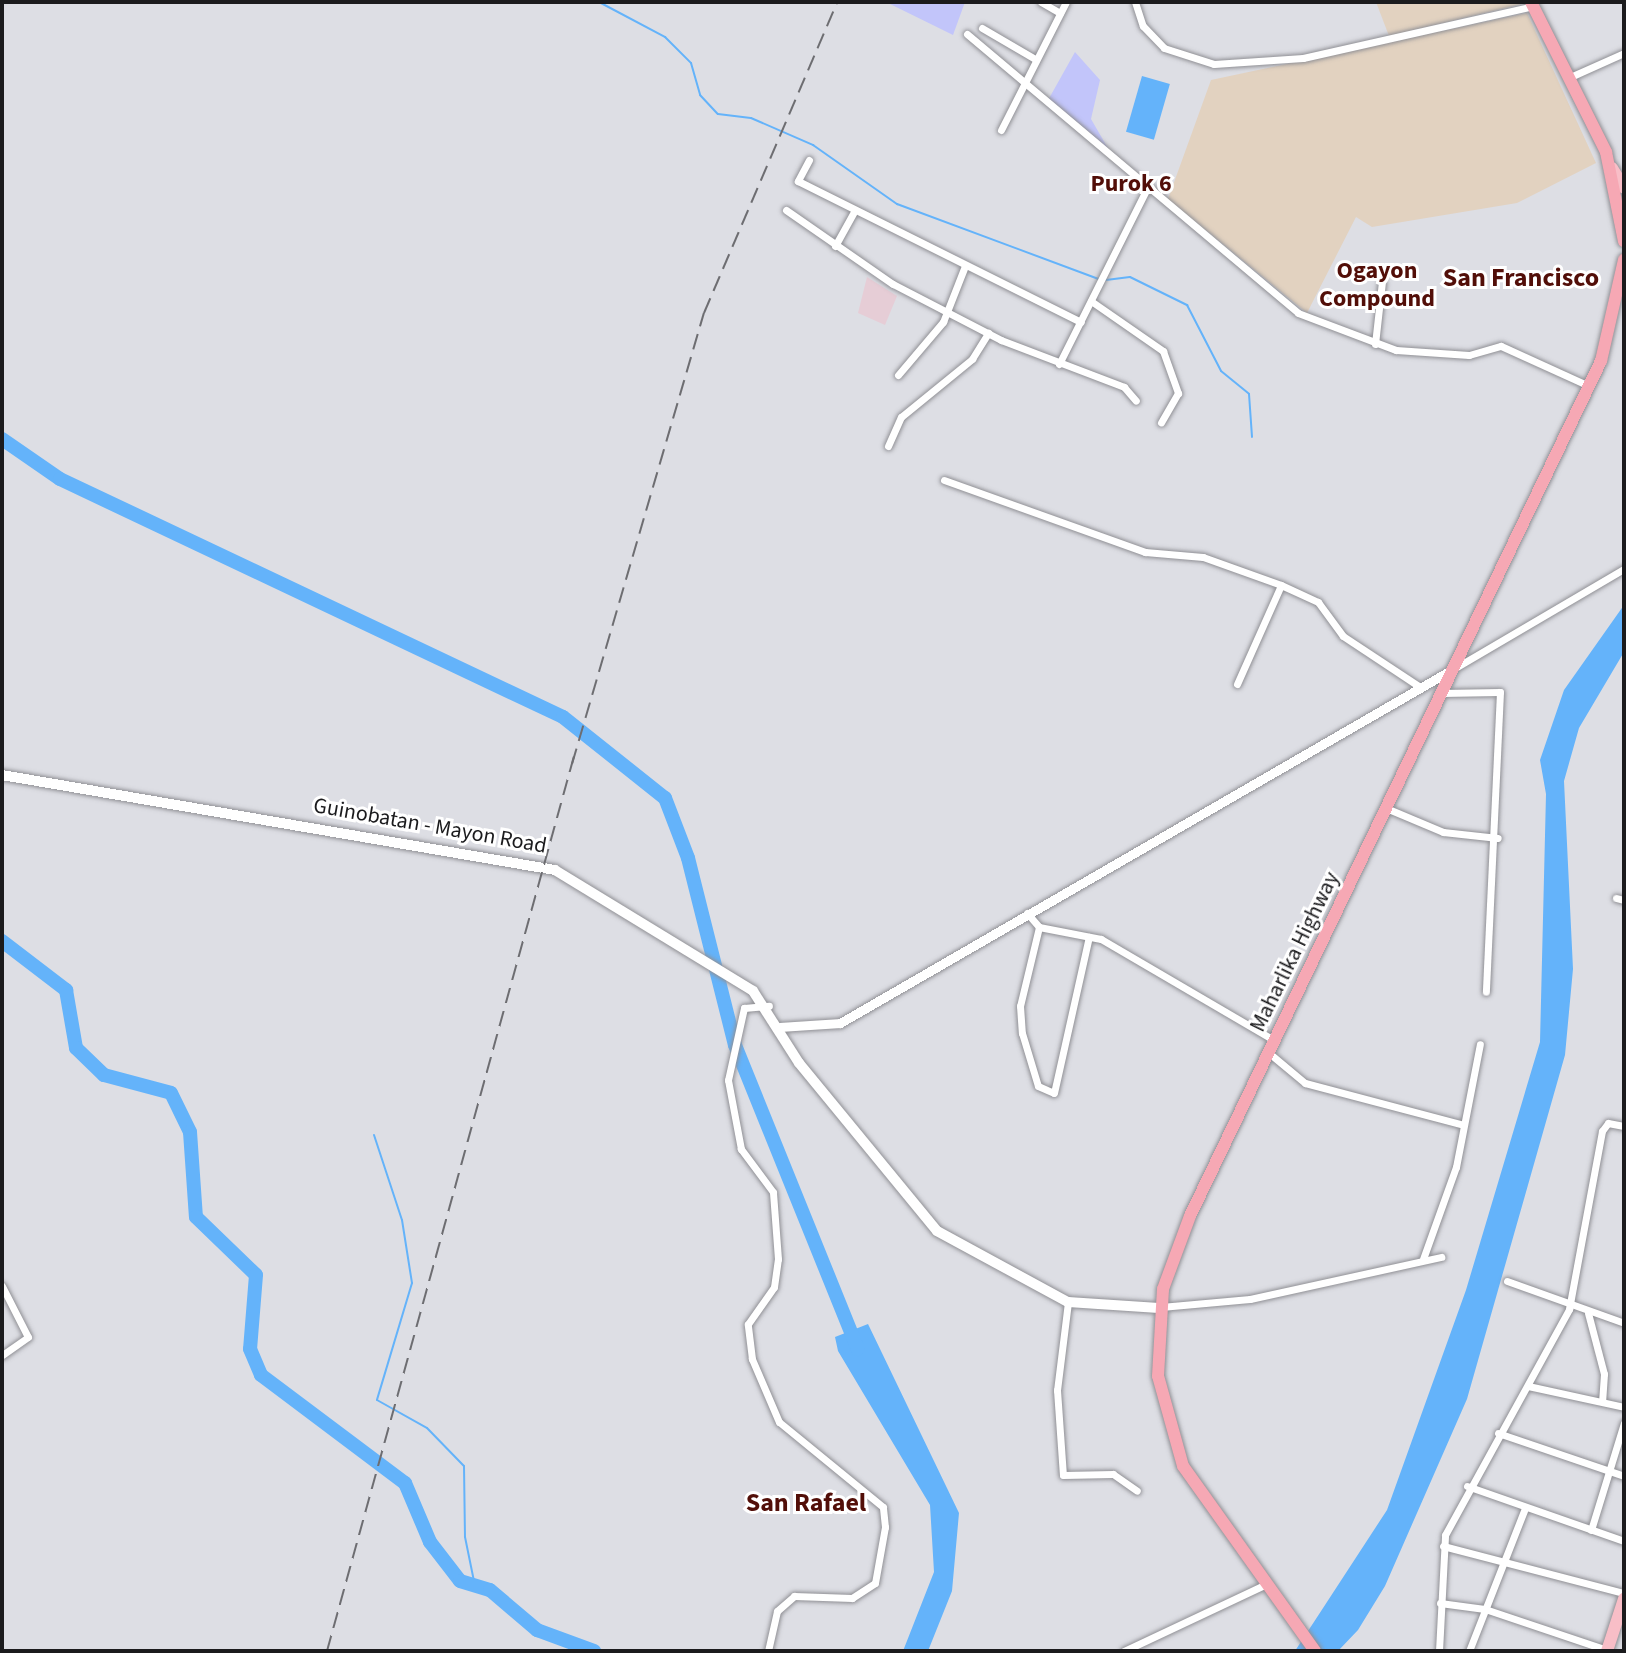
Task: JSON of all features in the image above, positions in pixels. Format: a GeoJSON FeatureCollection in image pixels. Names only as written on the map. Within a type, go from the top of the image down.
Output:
{"type":"FeatureCollection","features":[{"type":"Feature","properties":{"kind":"highway"},"geometry":{"type":"LineString","coordinates":[[1532,4],[1612,168],[1624,225],[1624,241]]}},
{"type":"Feature","properties":{"kind":"highway","name":"Maharlika Highway"},"geometry":{"type":"LineString","coordinates":[[1315,1651],[1205,1506],[1176,1450],[1158,1376],[1159,1308],[1181,1235],[1589,386],[1616,319],[1624,260]]}},
{"type":"Feature","properties":{"kind":"main road"},"geometry":{"type":"LineString","coordinates":[[1612,168],[1624,188]]}},
{"type":"Feature","properties":{"kind":"main road","name":"Guinobatan - Mayon Road"},"geometry":{"type":"LineString","coordinates":[[2,775],[532,863],[573,878],[619,915],[698,951],[769,1006],[799,1063],[937,1231],[1068,1302],[1159,1308]]}},
{"type":"Feature","properties":{"kind":"main road"},"geometry":{"type":"LineString","coordinates":[[1607,1651],[1624,1596]]}},
{"type":"Feature","properties":{"kind":"street"},"geometry":{"type":"LineString","coordinates":[[1041,2],[1060,13]]}},
{"type":"Feature","properties":{"kind":"street"},"geometry":{"type":"LineString","coordinates":[[1001,130],[1066,2]]}},
{"type":"Feature","properties":{"kind":"street"},"geometry":{"type":"LineString","coordinates":[[1135,2],[1143,26],[1164,48],[1214,64],[1330,53],[1532,4]]}},
{"type":"Feature","properties":{"kind":"street"},"geometry":{"type":"LineString","coordinates":[[982,28],[1035,59]]}},
{"type":"Feature","properties":{"kind":"street"},"geometry":{"type":"LineString","coordinates":[[967,34],[1288,307],[1375,344],[1469,355],[1501,346],[1589,386]]}},
{"type":"Feature","properties":{"kind":"street"},"geometry":{"type":"LineString","coordinates":[[1568,78],[1624,53]]}},
{"type":"Feature","properties":{"kind":"street"},"geometry":{"type":"LineString","coordinates":[[809,160],[798,181],[853,213],[1081,322]]}},
{"type":"Feature","properties":{"kind":"street"},"geometry":{"type":"LineString","coordinates":[[1059,364],[1148,186]]}},
{"type":"Feature","properties":{"kind":"street"},"geometry":{"type":"LineString","coordinates":[[786,210],[835,246],[946,313],[1059,364],[1124,387],[1136,401]]}},
{"type":"Feature","properties":{"kind":"street"},"geometry":{"type":"LineString","coordinates":[[835,246],[853,213]]}},
{"type":"Feature","properties":{"kind":"street"},"geometry":{"type":"LineString","coordinates":[[898,375],[946,313],[965,266]]}},
{"type":"Feature","properties":{"kind":"street"},"geometry":{"type":"LineString","coordinates":[[1375,344],[1382,282]]}},
{"type":"Feature","properties":{"kind":"street"},"geometry":{"type":"LineString","coordinates":[[1091,301],[1163,351],[1178,393],[1161,423]]}},
{"type":"Feature","properties":{"kind":"street"},"geometry":{"type":"LineString","coordinates":[[888,446],[901,417],[972,359],[988,333]]}},
{"type":"Feature","properties":{"kind":"street"},"geometry":{"type":"LineString","coordinates":[[944,480],[1145,552],[1203,557],[1281,585],[1318,602],[1343,636],[1420,687]]}},
{"type":"Feature","properties":{"kind":"street"},"geometry":{"type":"LineString","coordinates":[[780,1027],[840,1023],[1624,569]]}},
{"type":"Feature","properties":{"kind":"street"},"geometry":{"type":"LineString","coordinates":[[1237,684],[1281,585]]}},
{"type":"Feature","properties":{"kind":"street"},"geometry":{"type":"LineString","coordinates":[[1441,693],[1500,692],[1498,838],[1486,992]]}},
{"type":"Feature","properties":{"kind":"street"},"geometry":{"type":"LineString","coordinates":[[1386,808],[1443,832],[1498,838]]}},
{"type":"Feature","properties":{"kind":"street"},"geometry":{"type":"LineString","coordinates":[[1027,913],[1039,927],[1089,937],[1272,1046],[1305,1083],[1464,1125]]}},
{"type":"Feature","properties":{"kind":"street"},"geometry":{"type":"LineString","coordinates":[[1039,927],[1020,1006],[1022,1033],[1038,1086],[1054,1093],[1089,937]]}},
{"type":"Feature","properties":{"kind":"street"},"geometry":{"type":"LineString","coordinates":[[768,1651],[777,1611],[794,1596],[852,1598],[875,1583],[885,1527],[883,1507],[779,1422],[752,1359],[748,1324],[774,1287],[778,1259],[773,1192],[741,1149],[728,1080],[744,1008],[769,1006]]}},
{"type":"Feature","properties":{"kind":"street"},"geometry":{"type":"LineString","coordinates":[[1423,1259],[1464,1125],[1480,1044]]}},
{"type":"Feature","properties":{"kind":"street"},"geometry":{"type":"LineString","coordinates":[[1439,1651],[1443,1546],[1467,1486],[1528,1386],[1569,1309],[1602,1131],[1608,1123],[1624,1126]]}},
{"type":"Feature","properties":{"kind":"street"},"geometry":{"type":"LineString","coordinates":[[1159,1308],[1272,1295],[1441,1257]]}},
{"type":"Feature","properties":{"kind":"street"},"geometry":{"type":"LineString","coordinates":[[1507,1281],[1569,1309],[1624,1323]]}},
{"type":"Feature","properties":{"kind":"street"},"geometry":{"type":"LineString","coordinates":[[2,1286],[28,1337],[2,1355]]}},
{"type":"Feature","properties":{"kind":"street"},"geometry":{"type":"LineString","coordinates":[[1068,1302],[1057,1390],[1063,1475],[1113,1474],[1137,1491]]}},
{"type":"Feature","properties":{"kind":"street"},"geometry":{"type":"LineString","coordinates":[[1588,1313],[1604,1374],[1602,1400]]}},
{"type":"Feature","properties":{"kind":"street"},"geometry":{"type":"LineString","coordinates":[[1528,1386],[1624,1407]]}},
{"type":"Feature","properties":{"kind":"street"},"geometry":{"type":"LineString","coordinates":[[1591,1530],[1624,1423]]}},
{"type":"Feature","properties":{"kind":"street"},"geometry":{"type":"LineString","coordinates":[[1498,1433],[1624,1476]]}},
{"type":"Feature","properties":{"kind":"street"},"geometry":{"type":"LineString","coordinates":[[1467,1486],[1624,1541]]}},
{"type":"Feature","properties":{"kind":"street"},"geometry":{"type":"LineString","coordinates":[[1469,1651],[1525,1508]]}},
{"type":"Feature","properties":{"kind":"street"},"geometry":{"type":"LineString","coordinates":[[1443,1546],[1504,1559],[1624,1596]]}},
{"type":"Feature","properties":{"kind":"street"},"geometry":{"type":"LineString","coordinates":[[1124,1651],[1264,1585]]}},
{"type":"Feature","properties":{"kind":"street"},"geometry":{"type":"LineString","coordinates":[[1440,1603],[1485,1609],[1607,1651]]}},
{"type":"Feature","properties":{"kind":"shaded area"},"geometry":{"type":"Polygon","coordinates":[[[886,2],[965,2],[953,35],[886,2]]]}},
{"type":"Feature","properties":{"kind":"shaded area"},"geometry":{"type":"Polygon","coordinates":[[[1376,2],[1521,2],[1522,4],[1389,36],[1376,2]]]}},
{"type":"Feature","properties":{"kind":"shaded area"},"geometry":{"type":"Polygon","coordinates":[[[1527,13],[1596,163],[1517,203],[1372,227],[1356,217],[1307,313],[1168,199],[1211,80],[1527,13]]]}},
{"type":"Feature","properties":{"kind":"shaded area"},"geometry":{"type":"Polygon","coordinates":[[[1075,52],[1100,80],[1091,119],[1109,150],[1047,102],[1075,52]]]}},
{"type":"Feature","properties":{"kind":"shaded area"},"geometry":{"type":"Polygon","coordinates":[[[1142,76],[1170,84],[1154,140],[1126,132],[1142,76]]]}},
{"type":"Feature","properties":{"kind":"shaded area"},"geometry":{"type":"Polygon","coordinates":[[[867,277],[897,296],[885,325],[858,313],[867,277]]]}},
{"type":"Feature","properties":{"kind":"shaded area"},"geometry":{"type":"Polygon","coordinates":[[[1624,605],[1624,652],[1579,728],[1564,781],[1573,969],[1565,1055],[1467,1399],[1385,1586],[1358,1630],[1338,1651],[1295,1651],[1387,1510],[1466,1290],[1540,1042],[1546,794],[1540,760],[1564,690],[1624,605]]]}},
{"type":"Feature","properties":{"kind":"shaded area"},"geometry":{"type":"Polygon","coordinates":[[[868,1324],[959,1513],[952,1591],[928,1651],[903,1651],[934,1572],[930,1505],[838,1351],[835,1337],[868,1324]]]}},
{"type":"Feature","properties":{"kind":"waterway"},"geometry":{"type":"LineString","coordinates":[[599,2],[665,37],[691,63],[700,95],[718,114],[751,118],[813,145],[897,204],[1099,279]]}},
{"type":"Feature","properties":{"kind":"waterway"},"geometry":{"type":"LineString","coordinates":[[1106,280],[1130,277],[1187,305],[1221,371],[1249,394],[1252,437]]}},
{"type":"Feature","properties":{"kind":"waterway"},"geometry":{"type":"LineString","coordinates":[[2,439],[60,479],[563,717],[665,798],[688,858],[735,1045],[858,1349]]}},
{"type":"Feature","properties":{"kind":"waterway"},"geometry":{"type":"LineString","coordinates":[[2,941],[66,990],[76,1048],[104,1075],[171,1093],[190,1132],[196,1217],[256,1275],[250,1349],[261,1375],[405,1483],[430,1542],[460,1581],[490,1590],[537,1630],[594,1651]]}},
{"type":"Feature","properties":{"kind":"waterway"},"geometry":{"type":"LineString","coordinates":[[374,1135],[402,1220],[412,1283],[377,1400],[427,1428],[464,1466],[465,1537],[475,1586]]}},
{"type":"Feature","properties":{"kind":"railway"},"geometry":{"type":"LineString","coordinates":[[572,764],[704,313],[837,2]]}},
{"type":"Feature","properties":{"kind":"railway"},"geometry":{"type":"LineString","coordinates":[[327,1651],[574,756]]}},
{"type":"Feature","properties":{"kind":"district","name":"Purok 6"},"geometry":{"type":"Point","coordinates":[1131,184]}},
{"type":"Feature","properties":{"kind":"district","name":"San Francisco"},"geometry":{"type":"Point","coordinates":[1521,278]}},
{"type":"Feature","properties":{"kind":"district","name":"Ogayon Compound"},"geometry":{"type":"Point","coordinates":[1377,285]}},
{"type":"Feature","properties":{"kind":"district","name":"San Rafael"},"geometry":{"type":"Point","coordinates":[806,1503]}}]}
